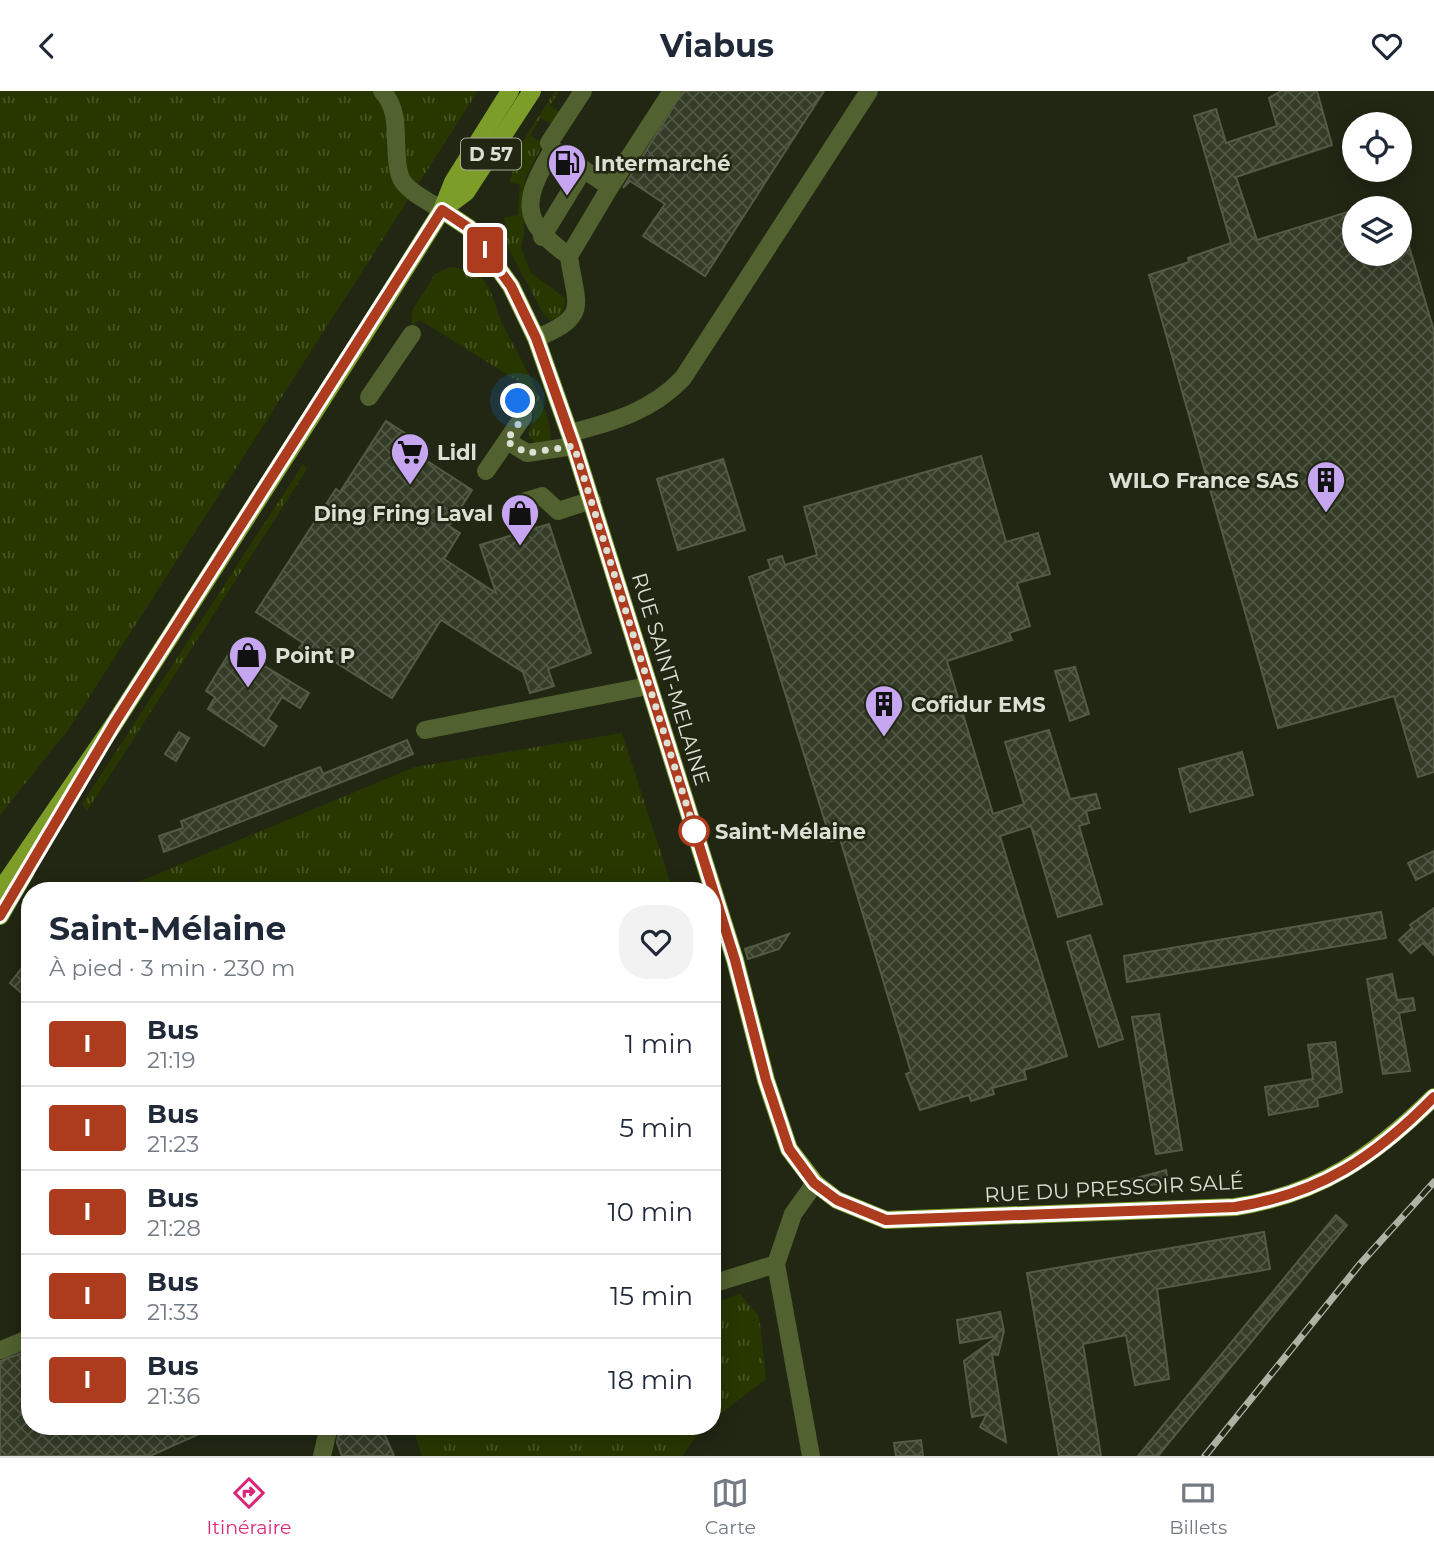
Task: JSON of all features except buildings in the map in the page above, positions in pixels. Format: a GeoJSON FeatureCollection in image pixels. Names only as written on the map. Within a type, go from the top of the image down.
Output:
{"type":"FeatureCollection","features":[{"type":"Feature","properties":{"kind":"main road","name":"D 57"},"geometry":{"type":"LineString","coordinates":[[0,891],[114,724],[442,210],[453,183],[510,91]]}},
{"type":"Feature","properties":{"kind":"main road","name":"D 57"},"geometry":{"type":"LineString","coordinates":[[442,210],[467,191],[532,91]]}},
{"type":"Feature","properties":{"kind":"main road","name":"RUE SAINT-MELAINE"},"geometry":{"type":"LineString","coordinates":[[442,210],[469,228],[484,248],[511,286],[536,338],[592,500],[710,882]]}},
{"type":"Feature","properties":{"kind":"main road","name":"D 57"},"geometry":{"type":"LineString","coordinates":[[0,916],[114,724]]}},
{"type":"Feature","properties":{"kind":"main road","name":"RUE SAINT-MELAINE"},"geometry":{"type":"LineString","coordinates":[[721,916],[766,1080],[789,1149],[814,1183]]}},
{"type":"Feature","properties":{"kind":"main road","name":"RUE DU PRESSOIR SALÉ"},"geometry":{"type":"LineString","coordinates":[[814,1183],[837,1200],[886,1220],[1235,1207],[1276,1200],[1337,1175],[1380,1148],[1434,1097]]}},
{"type":"Feature","properties":{"kind":"street"},"geometry":{"type":"LineString","coordinates":[[382,91],[393,109],[400,177],[413,191],[442,210]]}},
{"type":"Feature","properties":{"kind":"street"},"geometry":{"type":"LineString","coordinates":[[583,91],[550,143],[553,149],[610,187]]}},
{"type":"Feature","properties":{"kind":"street"},"geometry":{"type":"LineString","coordinates":[[569,256],[672,91]]}},
{"type":"Feature","properties":{"kind":"street"},"geometry":{"type":"LineString","coordinates":[[506,441],[527,453],[572,440],[648,407],[667,395],[683,378],[869,91]]}},
{"type":"Feature","properties":{"kind":"street"},"geometry":{"type":"LineString","coordinates":[[536,338],[561,328],[574,310],[577,289],[569,256],[542,237],[533,221],[533,182],[553,149]]}},
{"type":"Feature","properties":{"kind":"street"},"geometry":{"type":"LineString","coordinates":[[542,237],[583,170]]}},
{"type":"Feature","properties":{"kind":"street"},"geometry":{"type":"LineString","coordinates":[[369,397],[412,334]]}},
{"type":"Feature","properties":{"kind":"street"},"geometry":{"type":"LineString","coordinates":[[486,471],[523,417],[522,405],[518,401]]}},
{"type":"Feature","properties":{"kind":"street"},"geometry":{"type":"LineString","coordinates":[[522,502],[542,496],[558,511],[592,500]]}},
{"type":"Feature","properties":{"kind":"street"},"geometry":{"type":"LineString","coordinates":[[425,730],[648,686]]}},
{"type":"Feature","properties":{"kind":"street"},"geometry":{"type":"LineString","coordinates":[[811,1456],[776,1264],[793,1214],[814,1183]]}},
{"type":"Feature","properties":{"kind":"street"},"geometry":{"type":"LineString","coordinates":[[721,1281],[776,1264]]}},
{"type":"Feature","properties":{"kind":"street"},"geometry":{"type":"LineString","coordinates":[[1,1350],[21,1342]]}},
{"type":"Feature","properties":{"kind":"street"},"geometry":{"type":"LineString","coordinates":[[322,1456],[327,1435]]}},
{"type":"Feature","properties":{"kind":"green space"},"geometry":{"type":"Polygon","coordinates":[[[0,91],[478,91],[68,730],[0,815],[0,91]]]}},
{"type":"Feature","properties":{"kind":"green space"},"geometry":{"type":"Polygon","coordinates":[[[555,91],[559,91],[550,106],[560,112],[552,124],[541,118],[530,135],[543,144],[525,178],[524,233],[521,248],[531,273],[565,298],[562,312],[550,320],[544,315],[508,248],[504,217],[518,215],[520,184],[510,183],[518,149],[555,91]]]}},
{"type":"Feature","properties":{"kind":"green space"},"geometry":{"type":"Polygon","coordinates":[[[450,267],[473,273],[488,287],[501,321],[541,400],[550,431],[549,441],[536,444],[530,437],[534,414],[516,392],[521,383],[420,320],[412,326],[412,311],[435,274],[450,267]]]}},
{"type":"Feature","properties":{"kind":"green space"},"geometry":{"type":"Polygon","coordinates":[[[303,464],[307,468],[305,472],[87,811],[82,804],[303,464]]]}},
{"type":"Feature","properties":{"kind":"green space"},"geometry":{"type":"Polygon","coordinates":[[[622,733],[670,882],[138,882],[415,767],[622,733]]]}},
{"type":"Feature","properties":{"kind":"green space"},"geometry":{"type":"Polygon","coordinates":[[[740,1294],[759,1316],[766,1379],[721,1413],[721,1301],[740,1294]]]}},
{"type":"Feature","properties":{"kind":"green space"},"geometry":{"type":"Polygon","coordinates":[[[415,1435],[697,1435],[682,1456],[422,1456],[415,1435]]]}},
{"type":"Feature","properties":{"kind":"railway"},"geometry":{"type":"LineString","coordinates":[[1205,1456],[1360,1264],[1434,1182]]}},
{"type":"Feature","properties":{"kind":"bus line","name":"I"},"geometry":{"type":"LineString","coordinates":[[0,916],[114,724],[442,210],[469,228],[511,286],[536,338],[592,500],[710,882]]}},
{"type":"Feature","properties":{"kind":"bus line","name":"I"},"geometry":{"type":"LineString","coordinates":[[721,916],[766,1080],[789,1149],[814,1183],[837,1200],[886,1220],[1203,1210],[1276,1200],[1324,1182],[1359,1162],[1380,1148],[1434,1097]]}},
{"type":"Feature","properties":{"kind":"place","name":"Intermarché"},"geometry":{"type":"Point","coordinates":[567,197]}},
{"type":"Feature","properties":{"kind":"place","name":"Lidl"},"geometry":{"type":"Point","coordinates":[410,486]}},
{"type":"Feature","properties":{"kind":"place","name":"WILO France SAS"},"geometry":{"type":"Point","coordinates":[1326,514]}},
{"type":"Feature","properties":{"kind":"place","name":"Ding Fring Laval"},"geometry":{"type":"Point","coordinates":[520,547]}},
{"type":"Feature","properties":{"kind":"place","name":"Point P"},"geometry":{"type":"Point","coordinates":[248,689]}},
{"type":"Feature","properties":{"kind":"place","name":"Cofidur EMS"},"geometry":{"type":"Point","coordinates":[884,738]}},
{"type":"Feature","properties":{"kind":"place","name":"Saint-Mélaine"},"geometry":{"type":"Point","coordinates":[694,831]}},
{"type":"Feature","properties":{"kind":"route"},"geometry":{"type":"LineString","coordinates":[[518,401],[522,405],[523,417],[506,441],[527,453],[574,446],[696,835],[694,831]]}}]}
